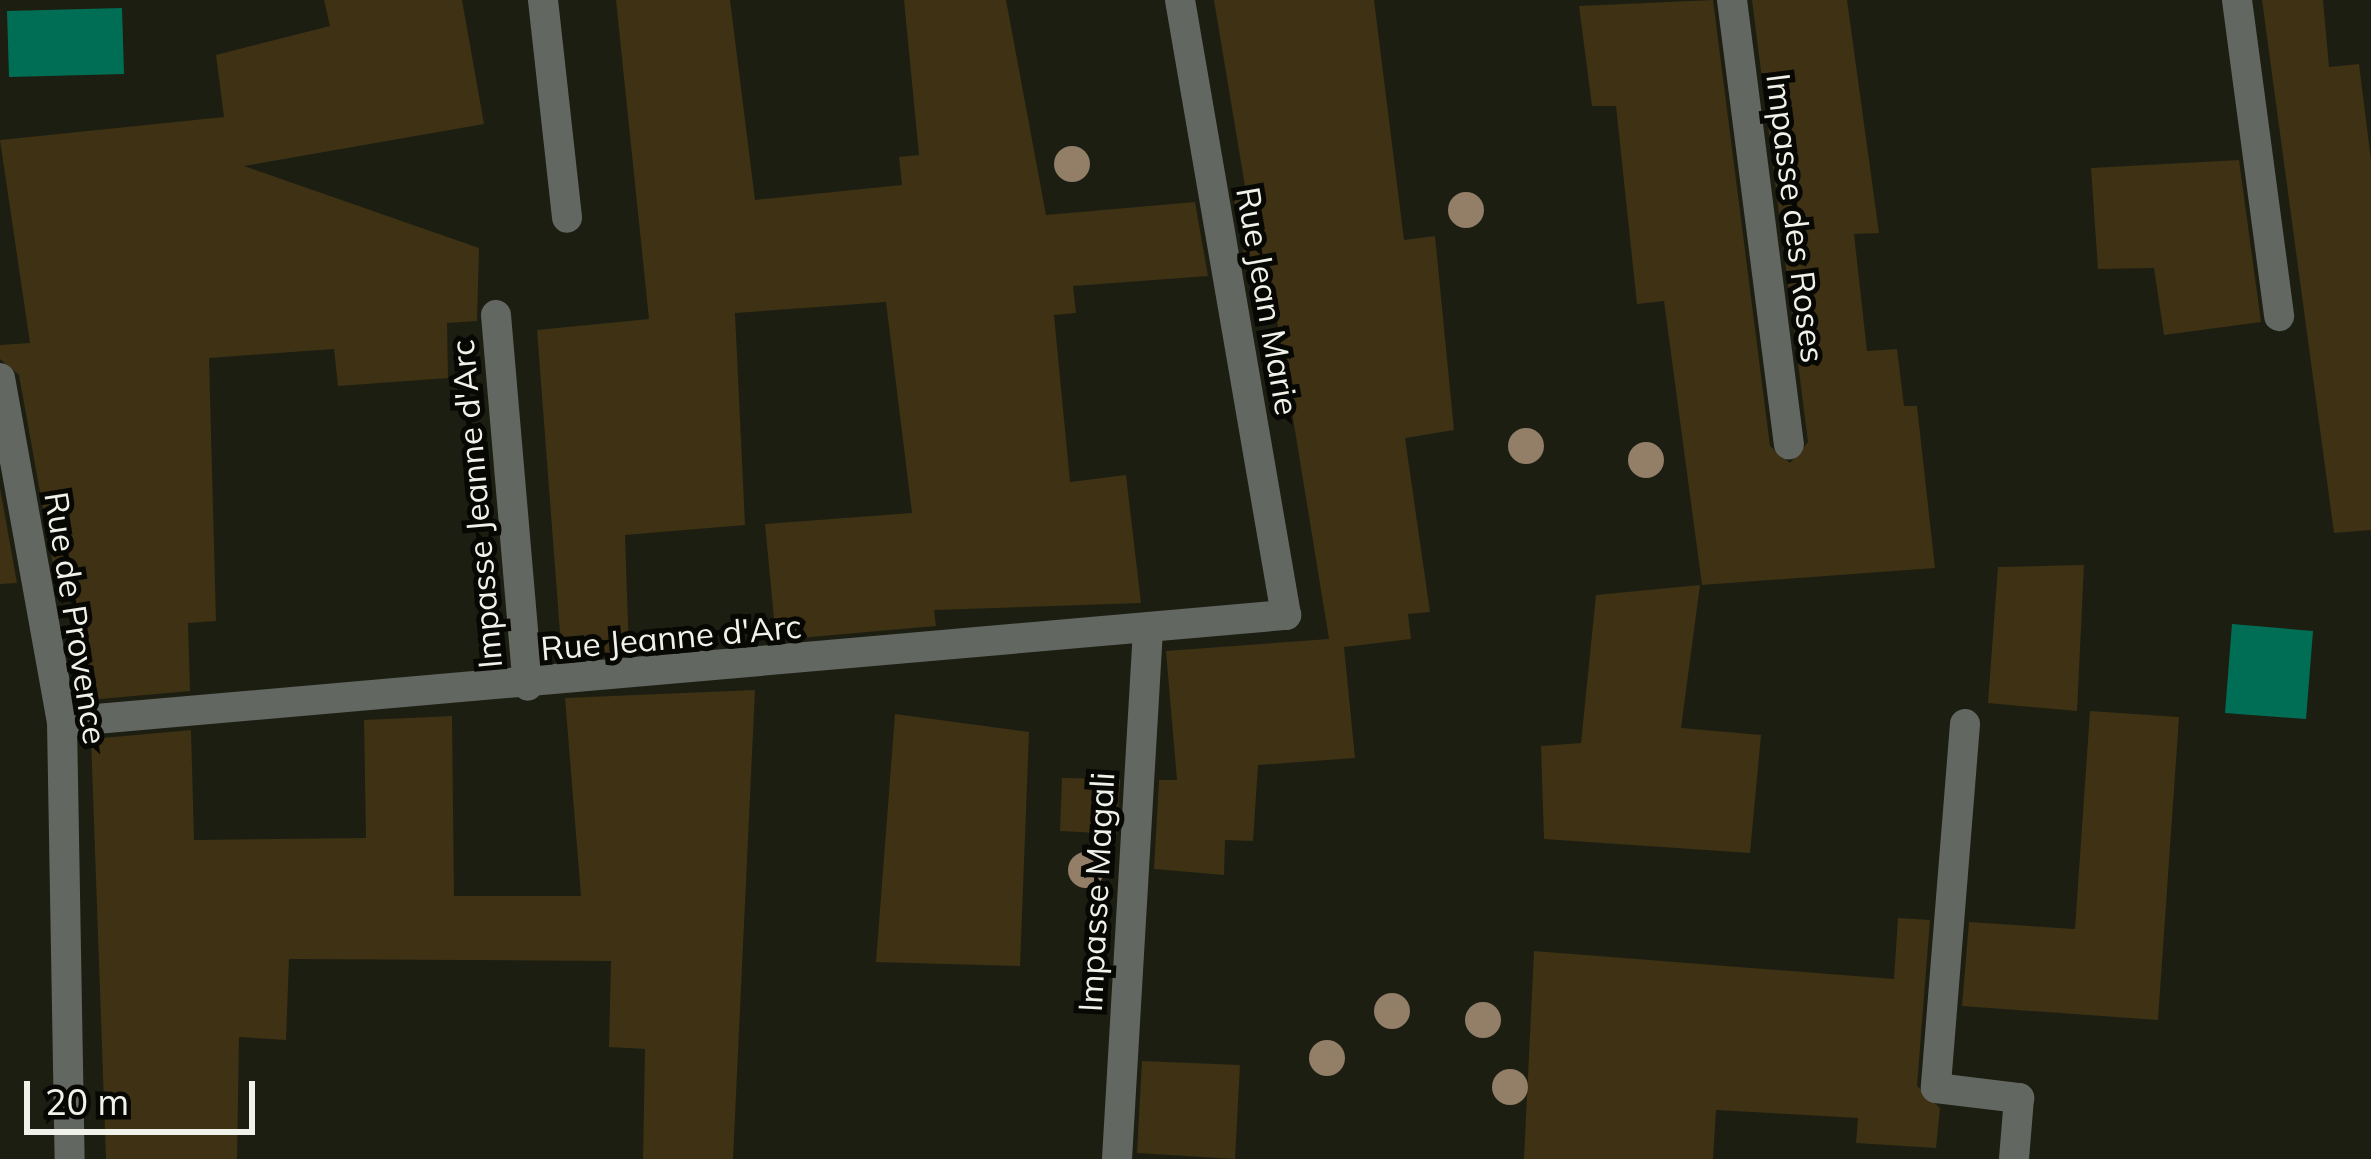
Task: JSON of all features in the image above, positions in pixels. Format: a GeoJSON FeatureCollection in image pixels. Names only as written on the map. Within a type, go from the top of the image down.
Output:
{"type":"FeatureCollection","features":[{"type":"Feature","properties":{"kind":"street"},"geometry":{"type":"LineString","coordinates":[[543,0],[567,218]]}},
{"type":"Feature","properties":{"kind":"street","name":"Rue Jean Marie"},"geometry":{"type":"LineString","coordinates":[[1180,0],[1286,615]]}},
{"type":"Feature","properties":{"kind":"street","name":"Impasse des Roses"},"geometry":{"type":"LineString","coordinates":[[1732,0],[1789,444]]}},
{"type":"Feature","properties":{"kind":"street"},"geometry":{"type":"LineString","coordinates":[[2237,0],[2279,316]]}},
{"type":"Feature","properties":{"kind":"street","name":"Impasse Jeanne d'Arc"},"geometry":{"type":"LineString","coordinates":[[496,315],[528,686]]}},
{"type":"Feature","properties":{"kind":"street","name":"Rue de Provence"},"geometry":{"type":"LineString","coordinates":[[0,378],[62,722],[70,1159]]}},
{"type":"Feature","properties":{"kind":"street","name":"Rue Jeanne d'Arc"},"geometry":{"type":"LineString","coordinates":[[62,722],[528,686],[1286,615]]}},
{"type":"Feature","properties":{"kind":"street","name":"Impasse Magali"},"geometry":{"type":"LineString","coordinates":[[1117,1159],[1148,630]]}},
{"type":"Feature","properties":{"kind":"street"},"geometry":{"type":"LineString","coordinates":[[1965,724],[1936,1088],[2019,1098],[2014,1159]]}},
{"type":"Feature","properties":{"kind":"shaded area"},"geometry":{"type":"Polygon","coordinates":[[[122,8],[124,74],[9,77],[7,11],[122,8]]]}},
{"type":"Feature","properties":{"kind":"shaded area"},"geometry":{"type":"Polygon","coordinates":[[[2232,624],[2313,631],[2306,719],[2225,713],[2232,624]]]}},
{"type":"Feature","properties":{"kind":"building"},"geometry":{"type":"Polygon","coordinates":[[[324,0],[462,0],[484,124],[244,166],[479,248],[477,321],[447,323],[448,378],[338,386],[334,349],[209,358],[216,621],[188,623],[190,691],[89,700],[73,581],[56,581],[19,375],[0,359],[0,345],[30,343],[0,140],[224,117],[216,55],[330,26],[324,0]]]}},
{"type":"Feature","properties":{"kind":"building"},"geometry":{"type":"Polygon","coordinates":[[[616,0],[730,0],[755,200],[902,185],[899,157],[919,155],[904,0],[1006,0],[1046,215],[1195,202],[1208,276],[1073,286],[1076,313],[1054,315],[1070,482],[1126,475],[1141,603],[934,610],[936,626],[776,640],[765,524],[912,513],[886,302],[735,313],[745,525],[625,535],[629,653],[562,659],[537,330],[649,319],[616,0]]]}},
{"type":"Feature","properties":{"kind":"building"},"geometry":{"type":"Polygon","coordinates":[[[1214,0],[1374,0],[1404,240],[1435,236],[1454,430],[1405,438],[1430,612],[1408,614],[1411,639],[1344,647],[1355,758],[1258,765],[1253,841],[1225,840],[1224,875],[1154,869],[1159,780],[1177,780],[1166,651],[1329,639],[1269,271],[1247,273],[1234,199],[1247,198],[1214,0]]]}},
{"type":"Feature","properties":{"kind":"building"},"geometry":{"type":"Polygon","coordinates":[[[1713,0],[1770,446],[1790,463],[1808,442],[1752,0],[1847,0],[1879,233],[1854,234],[1867,351],[1897,349],[1904,406],[1917,406],[1935,568],[1702,585],[1664,301],[1637,304],[1616,106],[1592,106],[1579,6],[1713,0]]]}},
{"type":"Feature","properties":{"kind":"building"},"geometry":{"type":"Polygon","coordinates":[[[2262,0],[2323,0],[2329,67],[2359,64],[2371,160],[2371,530],[2334,533],[2262,0]]]}},
{"type":"Feature","properties":{"kind":"building"},"geometry":{"type":"Polygon","coordinates":[[[2239,160],[2261,322],[2164,335],[2154,268],[2098,269],[2091,168],[2239,160]]]}},
{"type":"Feature","properties":{"kind":"building"},"geometry":{"type":"Polygon","coordinates":[[[0,488],[17,583],[0,584],[0,488]]]}},
{"type":"Feature","properties":{"kind":"building"},"geometry":{"type":"Polygon","coordinates":[[[2084,565],[2077,711],[1988,703],[1998,567],[2084,565]]]}},
{"type":"Feature","properties":{"kind":"building"},"geometry":{"type":"Polygon","coordinates":[[[1700,585],[1681,728],[1761,735],[1750,853],[1544,839],[1541,746],[1581,743],[1596,595],[1700,585]]]}},
{"type":"Feature","properties":{"kind":"building"},"geometry":{"type":"Polygon","coordinates":[[[755,690],[733,1159],[643,1159],[645,1049],[609,1047],[611,961],[289,959],[286,1040],[239,1037],[237,1159],[106,1159],[91,739],[191,730],[194,840],[366,838],[364,720],[452,716],[454,896],[581,896],[565,698],[755,690]]]}},
{"type":"Feature","properties":{"kind":"building"},"geometry":{"type":"Polygon","coordinates":[[[2090,711],[2179,717],[2158,1020],[1962,1006],[1969,922],[2075,929],[2090,711]]]}},
{"type":"Feature","properties":{"kind":"building"},"geometry":{"type":"Polygon","coordinates":[[[895,714],[1029,732],[1020,966],[876,962],[895,714]]]}},
{"type":"Feature","properties":{"kind":"building"},"geometry":{"type":"Polygon","coordinates":[[[1062,778],[1120,779],[1117,834],[1060,831],[1062,778]]]}},
{"type":"Feature","properties":{"kind":"building"},"geometry":{"type":"Polygon","coordinates":[[[1898,918],[1930,920],[1917,1086],[1940,1108],[1936,1148],[1856,1143],[1858,1118],[1716,1110],[1713,1159],[1524,1159],[1534,951],[1894,979],[1898,918]]]}},
{"type":"Feature","properties":{"kind":"building"},"geometry":{"type":"Polygon","coordinates":[[[1142,1061],[1240,1065],[1235,1159],[1137,1153],[1142,1061]]]}}]}
